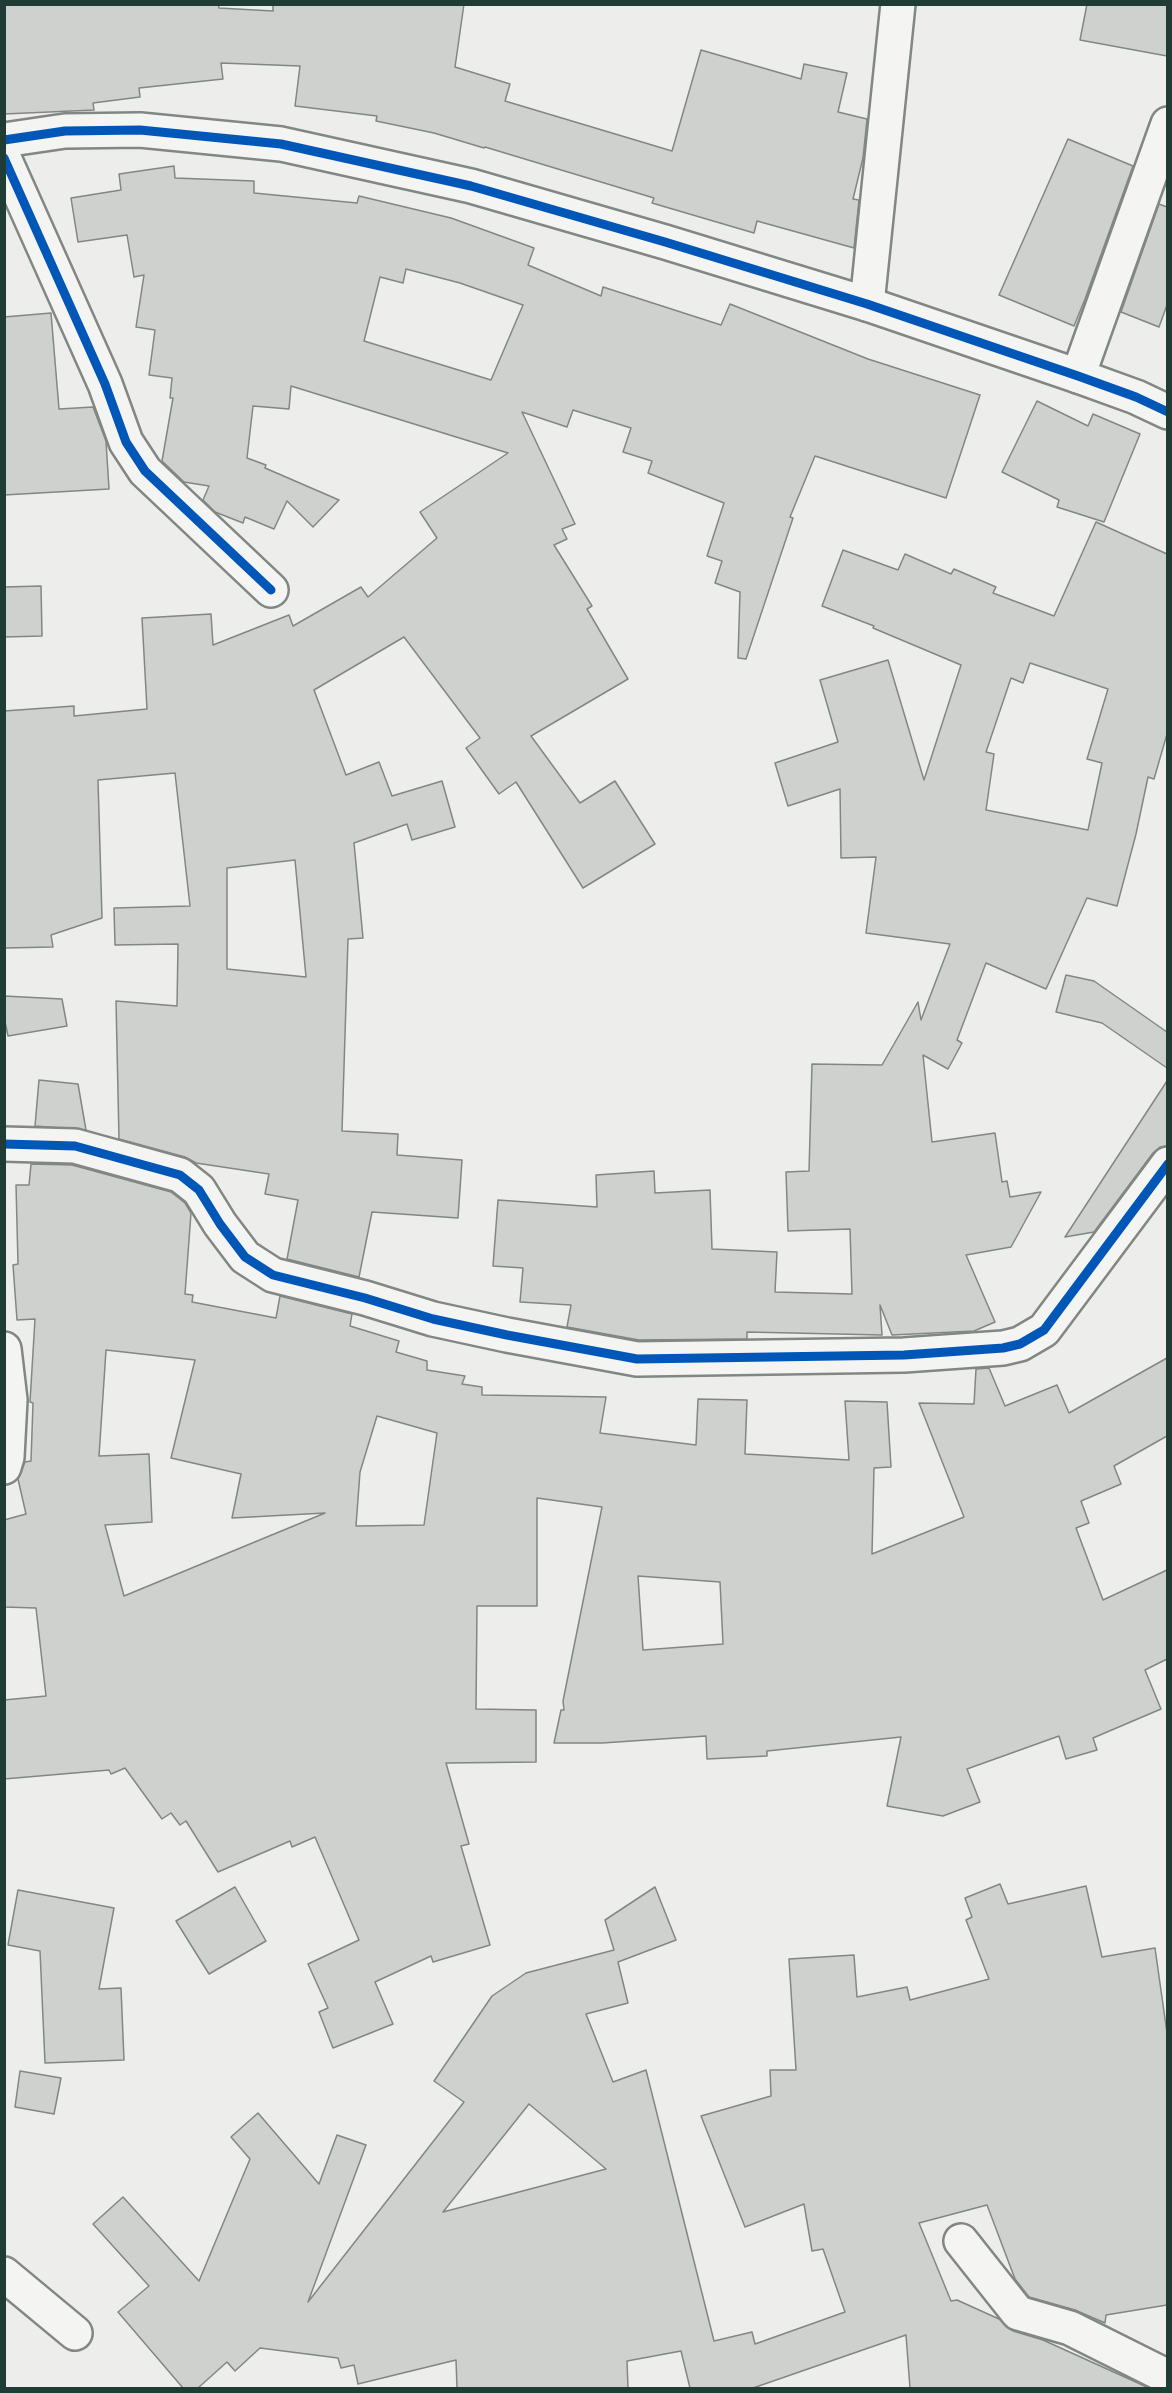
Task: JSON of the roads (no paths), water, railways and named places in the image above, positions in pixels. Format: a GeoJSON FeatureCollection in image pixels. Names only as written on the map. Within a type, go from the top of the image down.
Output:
{"type":"FeatureCollection","features":[{"type":"Feature","properties":{"kind":"street"},"geometry":{"type":"LineString","coordinates":[[867,304],[898,4]]}},
{"type":"Feature","properties":{"kind":"street"},"geometry":{"type":"LineString","coordinates":[[1078,376],[1167,124]]}},
{"type":"Feature","properties":{"kind":"street"},"geometry":{"type":"LineString","coordinates":[[4,140],[65,131],[140,130],[281,144],[471,186],[867,304],[1078,376],[1136,397],[1167,412]]}},
{"type":"Feature","properties":{"kind":"street"},"geometry":{"type":"LineString","coordinates":[[4,158],[105,384],[126,442],[146,471],[271,590]]}},
{"type":"Feature","properties":{"kind":"street"},"geometry":{"type":"LineString","coordinates":[[4,1143],[75,1146],[180,1174],[200,1190],[220,1224],[245,1257],[273,1275],[365,1298],[433,1319],[637,1359],[904,1355],[1003,1348],[1020,1344],[1044,1330],[1167,1164]]}},
{"type":"Feature","properties":{"kind":"street"},"geometry":{"type":"LineString","coordinates":[[4,1349],[10,1400],[7,1457],[4,1467]]}},
{"type":"Feature","properties":{"kind":"street"},"geometry":{"type":"LineString","coordinates":[[961,2241],[1018,2313],[1070,2328],[1167,2377]]}},
{"type":"Feature","properties":{"kind":"street"},"geometry":{"type":"LineString","coordinates":[[4,2274],[75,2333]]}}]}
